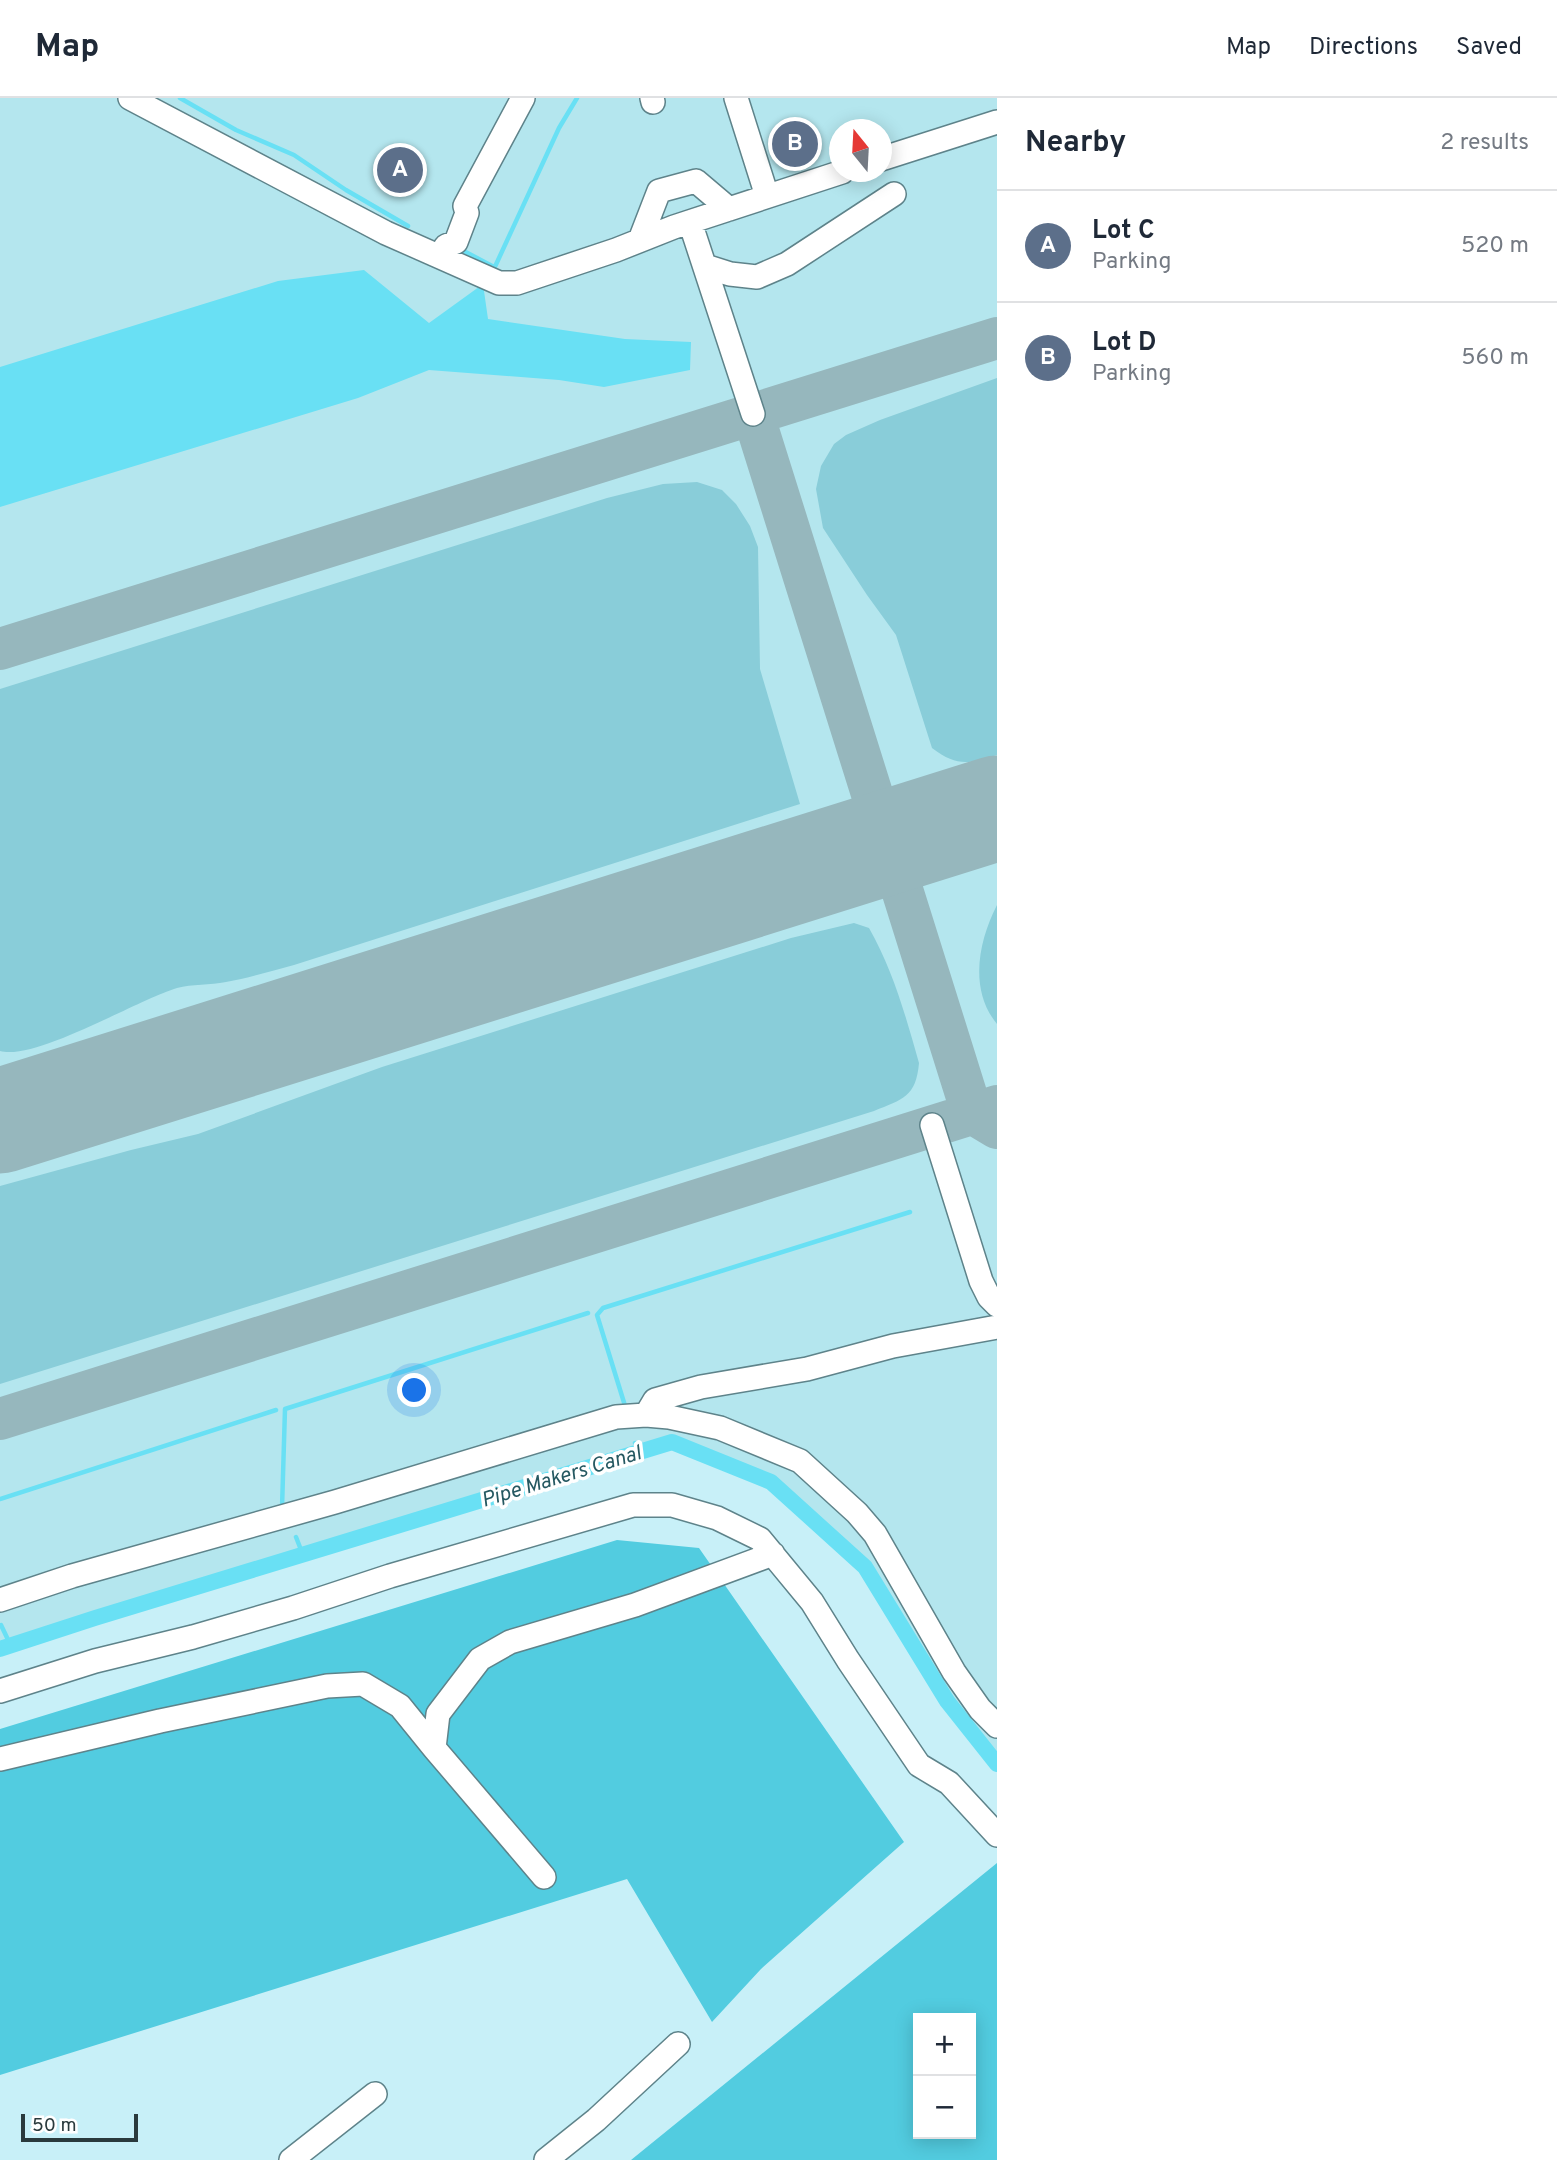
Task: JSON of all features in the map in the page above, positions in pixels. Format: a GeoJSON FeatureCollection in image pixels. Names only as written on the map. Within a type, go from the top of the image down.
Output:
{"type":"FeatureCollection","features":[{"type":"Feature","properties":{"kind":"street"},"geometry":{"type":"LineString","coordinates":[[130,98],[386,233],[443,251],[499,283],[517,283],[646,224],[718,199],[766,196],[829,176]]}},
{"type":"Feature","properties":{"kind":"street"},"geometry":{"type":"LineString","coordinates":[[443,251],[456,242],[467,213],[465,206],[523,98]]}},
{"type":"Feature","properties":{"kind":"street"},"geometry":{"type":"LineString","coordinates":[[736,98],[766,196]]}},
{"type":"Feature","properties":{"kind":"street"},"geometry":{"type":"LineString","coordinates":[[892,155],[997,121]]}},
{"type":"Feature","properties":{"kind":"street"},"geometry":{"type":"LineString","coordinates":[[705,266],[730,274],[757,277],[786,264],[894,194]]}},
{"type":"Feature","properties":{"kind":"street"},"geometry":{"type":"LineString","coordinates":[[646,224],[690,222],[718,199]]}},
{"type":"Feature","properties":{"kind":"street"},"geometry":{"type":"LineString","coordinates":[[690,222],[753,414]]}},
{"type":"Feature","properties":{"kind":"street"},"geometry":{"type":"LineString","coordinates":[[932,1125],[981,1281],[989,1297],[997,1305]]}},
{"type":"Feature","properties":{"kind":"street"},"geometry":{"type":"LineString","coordinates":[[646,1415],[655,1400],[701,1387],[807,1369],[893,1346],[997,1327]]}},
{"type":"Feature","properties":{"kind":"street"},"geometry":{"type":"LineString","coordinates":[[0,1600],[72,1576],[335,1502],[616,1417],[669,1417],[720,1429],[800,1461],[818,1477],[875,1534],[954,1672],[980,1709],[997,1726]]}},
{"type":"Feature","properties":{"kind":"street"},"geometry":{"type":"LineString","coordinates":[[0,1691],[94,1661],[293,1608],[390,1576],[633,1505],[672,1505],[717,1518],[760,1539],[812,1602],[919,1765],[949,1783],[997,1835]]}},
{"type":"Feature","properties":{"kind":"street"},"geometry":{"type":"LineString","coordinates":[[434,1748],[438,1714],[480,1659],[510,1642],[635,1605],[773,1554]]}},
{"type":"Feature","properties":{"kind":"street"},"geometry":{"type":"LineString","coordinates":[[0,1759],[160,1721],[327,1686],[363,1684],[400,1706],[544,1877]]}},
{"type":"Feature","properties":{"kind":"street"},"geometry":{"type":"LineString","coordinates":[[546,2160],[596,2120],[678,2044]]}},
{"type":"Feature","properties":{"kind":"street"},"geometry":{"type":"LineString","coordinates":[[291,2160],[375,2094]]}},
{"type":"Feature","properties":{"kind":"shaded area"},"geometry":{"type":"Polygon","coordinates":[[[0,98],[997,98],[997,1764],[947,1701],[865,1567],[771,1482],[672,1442],[0,1649],[0,98]]]}},
{"type":"Feature","properties":{"kind":"shaded area"},"geometry":{"type":"Polygon","coordinates":[[[364,270],[429,323],[483,284],[488,319],[625,339],[691,342],[690,370],[604,387],[559,380],[429,370],[358,398],[0,507],[0,367],[278,281],[364,270]]]}},
{"type":"Feature","properties":{"kind":"shaded area"},"geometry":{"type":"Polygon","coordinates":[[[997,378],[997,755],[963,762],[949,758],[932,748],[896,635],[823,528],[816,489],[821,466],[834,444],[846,435],[997,378]]]}},
{"type":"Feature","properties":{"kind":"shaded area"},"geometry":{"type":"Polygon","coordinates":[[[697,482],[722,490],[736,504],[750,526],[758,547],[760,669],[800,804],[294,965],[220,983],[177,988],[61,1039],[16,1052],[0,1051],[0,689],[607,498],[663,484],[697,482]]]}},
{"type":"Feature","properties":{"kind":"shaded area"},"geometry":{"type":"Polygon","coordinates":[[[997,905],[997,1024],[988,1011],[983,996],[979,966],[985,934],[997,905]]]}},
{"type":"Feature","properties":{"kind":"shaded area"},"geometry":{"type":"Polygon","coordinates":[[[854,923],[869,928],[885,960],[919,1063],[915,1083],[900,1100],[874,1111],[0,1384],[0,1186],[198,1134],[382,1067],[791,938],[854,923]]]}},
{"type":"Feature","properties":{"kind":"shaded area"},"geometry":{"type":"Polygon","coordinates":[[[617,1540],[699,1548],[904,1842],[761,1969],[712,2022],[627,1879],[0,2075],[0,1729],[617,1540]]]}},
{"type":"Feature","properties":{"kind":"shaded area"},"geometry":{"type":"Polygon","coordinates":[[[997,1863],[997,2160],[631,2160],[997,1863]]]}},
{"type":"Feature","properties":{"kind":"waterway"},"geometry":{"type":"LineString","coordinates":[[180,98],[236,130],[294,155],[346,190],[408,226]]}},
{"type":"Feature","properties":{"kind":"waterway"},"geometry":{"type":"LineString","coordinates":[[493,271],[559,128],[577,98]]}},
{"type":"Feature","properties":{"kind":"waterway"},"geometry":{"type":"LineString","coordinates":[[460,249],[494,267]]}},
{"type":"Feature","properties":{"kind":"waterway"},"geometry":{"type":"LineString","coordinates":[[626,1409],[597,1315],[603,1308],[910,1212]]}},
{"type":"Feature","properties":{"kind":"waterway"},"geometry":{"type":"LineString","coordinates":[[282,1508],[285,1409],[588,1313]]}},
{"type":"Feature","properties":{"kind":"waterway"},"geometry":{"type":"LineString","coordinates":[[0,1499],[276,1410]]}},
{"type":"Feature","properties":{"kind":"waterway","name":"Pipe Makers Canal"},"geometry":{"type":"LineString","coordinates":[[0,1649],[672,1442],[771,1482],[865,1567],[947,1701],[997,1764]]}},
{"type":"Feature","properties":{"kind":"waterway"},"geometry":{"type":"LineString","coordinates":[[635,1443],[639,1452]]}},
{"type":"Feature","properties":{"kind":"waterway"},"geometry":{"type":"LineString","coordinates":[[296,1537],[303,1555]]}},
{"type":"Feature","properties":{"kind":"waterway"},"geometry":{"type":"LineString","coordinates":[[1,1625],[11,1646]]}},
{"type":"Feature","properties":{"kind":"taxiway"},"geometry":{"type":"LineString","coordinates":[[0,649],[997,338]]}},
{"type":"Feature","properties":{"kind":"taxiway"},"geometry":{"type":"LineString","coordinates":[[753,414],[972,1113],[997,1128]]}},
{"type":"Feature","properties":{"kind":"taxiway"},"geometry":{"type":"LineString","coordinates":[[0,1419],[997,1106]]}},
{"type":"Feature","properties":{"kind":"runway"},"geometry":{"type":"LineString","coordinates":[[0,1121],[997,808]]}},
{"type":"Feature","properties":{"kind":"place","name":"Lot D"},"geometry":{"type":"Point","coordinates":[795,144]}},
{"type":"Feature","properties":{"kind":"place","name":"Lot C"},"geometry":{"type":"Point","coordinates":[400,170]}}]}
